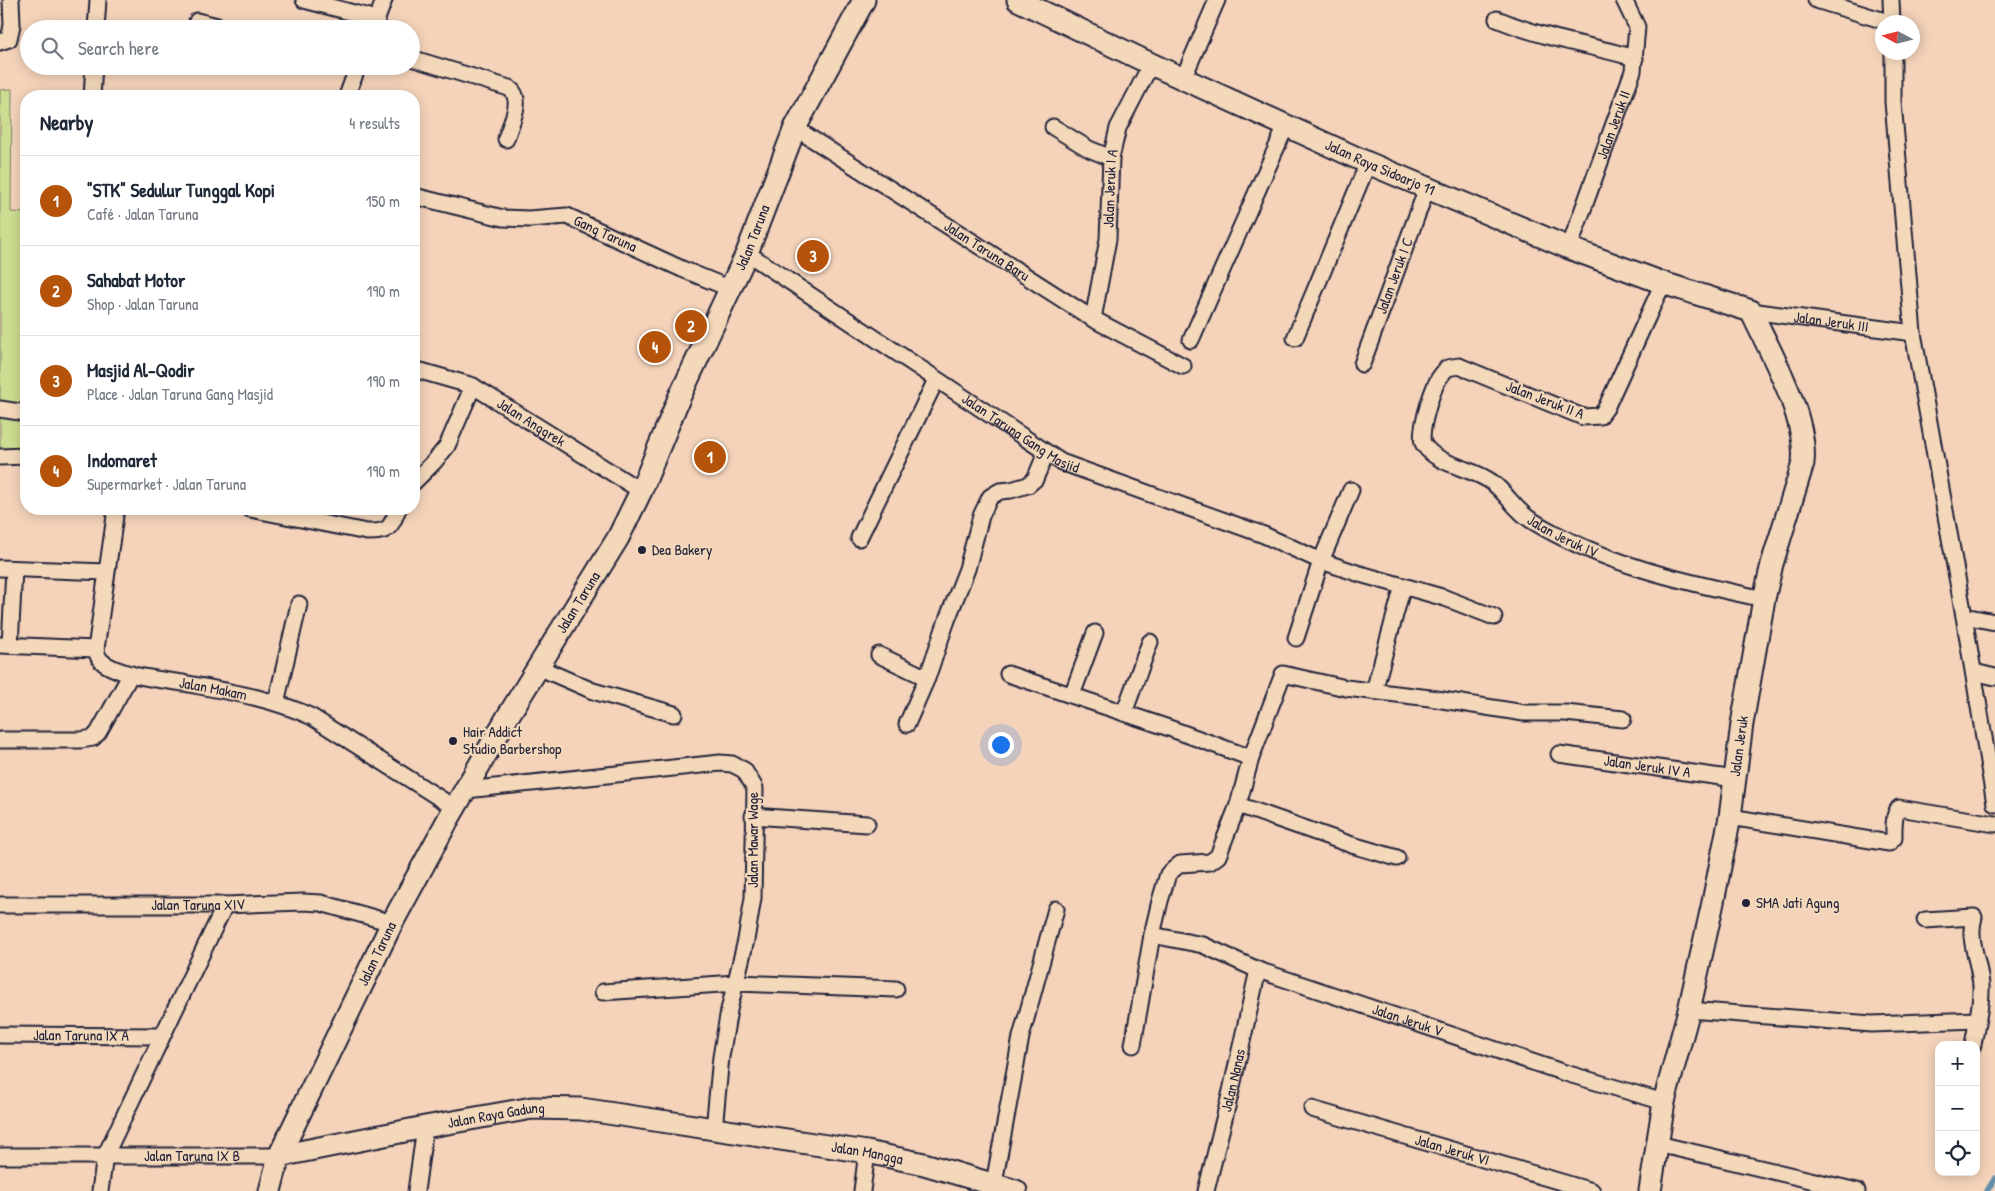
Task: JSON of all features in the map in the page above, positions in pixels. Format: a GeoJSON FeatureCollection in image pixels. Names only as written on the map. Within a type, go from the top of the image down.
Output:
{"type":"FeatureCollection","features":[{"type":"Feature","properties":{"kind":"street"},"geometry":{"type":"LineString","coordinates":[[0,42],[9,39],[11,34],[11,0]]}},
{"type":"Feature","properties":{"kind":"street"},"geometry":{"type":"LineString","coordinates":[[97,20],[98,0]]}},
{"type":"Feature","properties":{"kind":"street"},"geometry":{"type":"LineString","coordinates":[[304,0],[363,20]]}},
{"type":"Feature","properties":{"kind":"street"},"geometry":{"type":"LineString","coordinates":[[376,20],[384,0]]}},
{"type":"Feature","properties":{"kind":"street","name":"Jalan Taruna"},"geometry":{"type":"LineString","coordinates":[[270,1191],[279,1156],[392,923],[461,799],[538,668],[618,538],[641,491],[679,398],[747,253],[795,128],[864,0]]}},
{"type":"Feature","properties":{"kind":"street","name":"Jalan Raya Sidoarjo 11"},"geometry":{"type":"LineString","coordinates":[[1018,0],[1183,79],[1368,163],[1570,248],[1663,283],[1751,311]]}},
{"type":"Feature","properties":{"kind":"street"},"geometry":{"type":"LineString","coordinates":[[1183,79],[1217,0]]}},
{"type":"Feature","properties":{"kind":"street","name":"Jalan Jeruk II"},"geometry":{"type":"LineString","coordinates":[[1570,248],[1633,71],[1637,27],[1624,0]]}},
{"type":"Feature","properties":{"kind":"street"},"geometry":{"type":"LineString","coordinates":[[1816,0],[1875,18]]}},
{"type":"Feature","properties":{"kind":"street"},"geometry":{"type":"LineString","coordinates":[[1892,0],[1892,15]]}},
{"type":"Feature","properties":{"kind":"street"},"geometry":{"type":"LineString","coordinates":[[1497,20],[1520,29],[1556,39],[1635,58]]}},
{"type":"Feature","properties":{"kind":"street"},"geometry":{"type":"LineString","coordinates":[[1893,60],[1893,102],[1913,333],[1974,672],[1995,804]]}},
{"type":"Feature","properties":{"kind":"street"},"geometry":{"type":"LineString","coordinates":[[420,61],[502,86],[514,92],[517,101],[506,139]]}},
{"type":"Feature","properties":{"kind":"street","name":"Jalan Jeruk I A"},"geometry":{"type":"LineString","coordinates":[[1092,319],[1108,238],[1111,158],[1118,128],[1151,64]]}},
{"type":"Feature","properties":{"kind":"street"},"geometry":{"type":"LineString","coordinates":[[92,90],[93,75]]}},
{"type":"Feature","properties":{"kind":"street"},"geometry":{"type":"LineString","coordinates":[[349,90],[355,75]]}},
{"type":"Feature","properties":{"kind":"street"},"geometry":{"type":"LineString","coordinates":[[1191,340],[1286,126]]}},
{"type":"Feature","properties":{"kind":"street"},"geometry":{"type":"LineString","coordinates":[[1052,127],[1090,149],[1111,158]]}},
{"type":"Feature","properties":{"kind":"street","name":"Jalan Taruna Baru"},"geometry":{"type":"LineString","coordinates":[[795,128],[1092,319],[1183,366]]}},
{"type":"Feature","properties":{"kind":"street"},"geometry":{"type":"LineString","coordinates":[[1295,338],[1368,163]]}},
{"type":"Feature","properties":{"kind":"street","name":"Jalan Jeruk I C"},"geometry":{"type":"LineString","coordinates":[[1362,364],[1427,188]]}},
{"type":"Feature","properties":{"kind":"street","name":"Gang Taruna"},"geometry":{"type":"LineString","coordinates":[[420,197],[503,218],[529,219],[568,216],[682,269],[731,289]]}},
{"type":"Feature","properties":{"kind":"street","name":"Jalan Taruna Gang Masjid"},"geometry":{"type":"LineString","coordinates":[[747,253],[1061,462],[1264,535],[1321,561],[1445,598],[1494,617]]}},
{"type":"Feature","properties":{"kind":"street","name":"Jalan Jeruk II A"},"geometry":{"type":"LineString","coordinates":[[1429,405],[1438,379],[1447,368],[1459,366],[1583,417],[1600,416],[1606,408],[1663,283]]}},
{"type":"Feature","properties":{"kind":"street","name":"Jalan Jeruk III"},"geometry":{"type":"LineString","coordinates":[[1751,311],[1913,333]]}},
{"type":"Feature","properties":{"kind":"street","name":"Jalan Jeruk"},"geometry":{"type":"LineString","coordinates":[[1650,1191],[1664,1102],[1689,1010],[1730,816],[1742,724],[1764,599],[1772,564],[1803,463],[1805,448],[1791,399],[1751,311]]}},
{"type":"Feature","properties":{"kind":"street","name":"Jalan Anggrek"},"geometry":{"type":"LineString","coordinates":[[420,371],[473,386],[641,491]]}},
{"type":"Feature","properties":{"kind":"street"},"geometry":{"type":"LineString","coordinates":[[859,538],[936,380]]}},
{"type":"Feature","properties":{"kind":"street"},"geometry":{"type":"LineString","coordinates":[[420,476],[447,446],[473,386]]}},
{"type":"Feature","properties":{"kind":"street","name":"Jalan Jeruk IV"},"geometry":{"type":"LineString","coordinates":[[1429,405],[1421,437],[1423,445],[1438,457],[1493,483],[1509,501],[1530,519],[1622,563],[1685,582],[1764,599]]}},
{"type":"Feature","properties":{"kind":"street"},"geometry":{"type":"LineString","coordinates":[[0,410],[20,412]]}},
{"type":"Feature","properties":{"kind":"street"},"geometry":{"type":"LineString","coordinates":[[907,724],[927,678],[967,569],[981,516],[990,497],[1000,491],[1028,485],[1035,479],[1046,453]]}},
{"type":"Feature","properties":{"kind":"street"},"geometry":{"type":"LineString","coordinates":[[0,457],[20,456]]}},
{"type":"Feature","properties":{"kind":"street"},"geometry":{"type":"LineString","coordinates":[[1296,638],[1321,561],[1351,490]]}},
{"type":"Feature","properties":{"kind":"street"},"geometry":{"type":"LineString","coordinates":[[106,572],[7,569],[5,645],[96,649],[115,515]]}},
{"type":"Feature","properties":{"kind":"street"},"geometry":{"type":"LineString","coordinates":[[281,515],[367,532],[382,532],[386,530],[395,515]]}},
{"type":"Feature","properties":{"kind":"street"},"geometry":{"type":"LineString","coordinates":[[1374,691],[1403,586]]}},
{"type":"Feature","properties":{"kind":"street"},"geometry":{"type":"LineString","coordinates":[[276,703],[299,604]]}},
{"type":"Feature","properties":{"kind":"street"},"geometry":{"type":"LineString","coordinates":[[1964,616],[1995,622]]}},
{"type":"Feature","properties":{"kind":"street"},"geometry":{"type":"LineString","coordinates":[[1072,695],[1096,633]]}},
{"type":"Feature","properties":{"kind":"street"},"geometry":{"type":"LineString","coordinates":[[1124,713],[1150,642]]}},
{"type":"Feature","properties":{"kind":"street","name":"Jalan Makam"},"geometry":{"type":"LineString","coordinates":[[96,649],[99,660],[106,665],[131,674],[200,686],[276,703],[312,717],[461,799]]}},
{"type":"Feature","properties":{"kind":"street"},"geometry":{"type":"LineString","coordinates":[[879,655],[927,678]]}},
{"type":"Feature","properties":{"kind":"street"},"geometry":{"type":"LineString","coordinates":[[538,668],[593,690],[674,714]]}},
{"type":"Feature","properties":{"kind":"street"},"geometry":{"type":"LineString","coordinates":[[1974,672],[1995,677]]}},
{"type":"Feature","properties":{"kind":"street"},"geometry":{"type":"LineString","coordinates":[[0,740],[81,740],[93,738],[98,733],[131,674]]}},
{"type":"Feature","properties":{"kind":"street"},"geometry":{"type":"LineString","coordinates":[[1008,674],[1251,758]]}},
{"type":"Feature","properties":{"kind":"street"},"geometry":{"type":"LineString","coordinates":[[1133,1045],[1152,935],[1168,874],[1180,864],[1210,862],[1218,856],[1238,805],[1251,758],[1284,674],[1346,688],[1430,698],[1524,713],[1565,713],[1623,718]]}},
{"type":"Feature","properties":{"kind":"street","name":"Jalan Jeruk IV A"},"geometry":{"type":"LineString","coordinates":[[1559,754],[1735,779]]}},
{"type":"Feature","properties":{"kind":"street","name":"Jalan Mawar Wage"},"geometry":{"type":"LineString","coordinates":[[461,799],[720,763],[732,764],[744,770],[754,788],[753,898],[721,1057],[714,1130]]}},
{"type":"Feature","properties":{"kind":"street"},"geometry":{"type":"LineString","coordinates":[[1238,805],[1352,845],[1397,858]]}},
{"type":"Feature","properties":{"kind":"street"},"geometry":{"type":"LineString","coordinates":[[1730,816],[1889,843],[1894,838],[1896,809],[1898,808],[1995,824]]}},
{"type":"Feature","properties":{"kind":"street"},"geometry":{"type":"LineString","coordinates":[[753,816],[867,824]]}},
{"type":"Feature","properties":{"kind":"street","name":"Jalan Taruna XIV"},"geometry":{"type":"LineString","coordinates":[[0,905],[321,903],[392,923]]}},
{"type":"Feature","properties":{"kind":"street"},"geometry":{"type":"LineString","coordinates":[[100,1191],[105,1156],[225,905]]}},
{"type":"Feature","properties":{"kind":"street"},"geometry":{"type":"LineString","coordinates":[[994,1183],[1021,1037],[1056,909]]}},
{"type":"Feature","properties":{"kind":"street"},"geometry":{"type":"LineString","coordinates":[[1925,920],[1974,917],[1971,927],[1971,940],[1980,969],[1981,989],[1974,1041]]}},
{"type":"Feature","properties":{"kind":"street","name":"Jalan Jeruk V"},"geometry":{"type":"LineString","coordinates":[[1152,935],[1203,945],[1258,970],[1562,1072],[1664,1102]]}},
{"type":"Feature","properties":{"kind":"street","name":"Jalan Nanas"},"geometry":{"type":"LineString","coordinates":[[1206,1191],[1258,970]]}},
{"type":"Feature","properties":{"kind":"street"},"geometry":{"type":"LineString","coordinates":[[603,992],[736,983],[896,990]]}},
{"type":"Feature","properties":{"kind":"street"},"geometry":{"type":"LineString","coordinates":[[1689,1010],[1872,1024],[1977,1020]]}},
{"type":"Feature","properties":{"kind":"street","name":"Jalan Taruna IX A"},"geometry":{"type":"LineString","coordinates":[[0,1035],[162,1036]]}},
{"type":"Feature","properties":{"kind":"street","name":"Jalan Raya Gadung"},"geometry":{"type":"LineString","coordinates":[[279,1156],[532,1108],[581,1109],[714,1130]]}},
{"type":"Feature","properties":{"kind":"street","name":"Jalan Jeruk VI"},"geometry":{"type":"LineString","coordinates":[[1312,1109],[1592,1191]]}},
{"type":"Feature","properties":{"kind":"street"},"geometry":{"type":"LineString","coordinates":[[416,1191],[424,1127]]}},
{"type":"Feature","properties":{"kind":"street","name":"Jalan Mangga"},"geometry":{"type":"LineString","coordinates":[[714,1130],[867,1152],[924,1164],[1016,1191]]}},
{"type":"Feature","properties":{"kind":"street"},"geometry":{"type":"LineString","coordinates":[[1658,1144],[1858,1191]]}},
{"type":"Feature","properties":{"kind":"street"},"geometry":{"type":"LineString","coordinates":[[862,1191],[867,1152]]}},
{"type":"Feature","properties":{"kind":"street","name":"Jalan Taruna IX B"},"geometry":{"type":"LineString","coordinates":[[0,1156],[279,1156]]}},
{"type":"Feature","properties":{"kind":"green space"},"geometry":{"type":"Polygon","coordinates":[[[12,89],[11,212],[20,213],[20,450],[0,452],[0,90],[12,89]]]}},
{"type":"Feature","properties":{"kind":"waterway"},"geometry":{"type":"LineString","coordinates":[[1987,1191],[1995,1178]]}},
{"type":"Feature","properties":{"kind":"place","name":"Masjid Al-Qodir"},"geometry":{"type":"Point","coordinates":[813,256]}},
{"type":"Feature","properties":{"kind":"place","name":"Sahabat Motor"},"geometry":{"type":"Point","coordinates":[691,326]}},
{"type":"Feature","properties":{"kind":"place","name":"Indomaret"},"geometry":{"type":"Point","coordinates":[655,347]}},
{"type":"Feature","properties":{"kind":"place","name":"\"STK\" Sedulur Tunggal Kopi"},"geometry":{"type":"Point","coordinates":[710,457]}},
{"type":"Feature","properties":{"kind":"place","name":"Dea Bakery"},"geometry":{"type":"Point","coordinates":[642,550]}},
{"type":"Feature","properties":{"kind":"place","name":"Hair Addict Studio Barbershop"},"geometry":{"type":"Point","coordinates":[453,741]}},
{"type":"Feature","properties":{"kind":"place","name":"SMA Jati Agung"},"geometry":{"type":"Point","coordinates":[1746,903]}}]}
